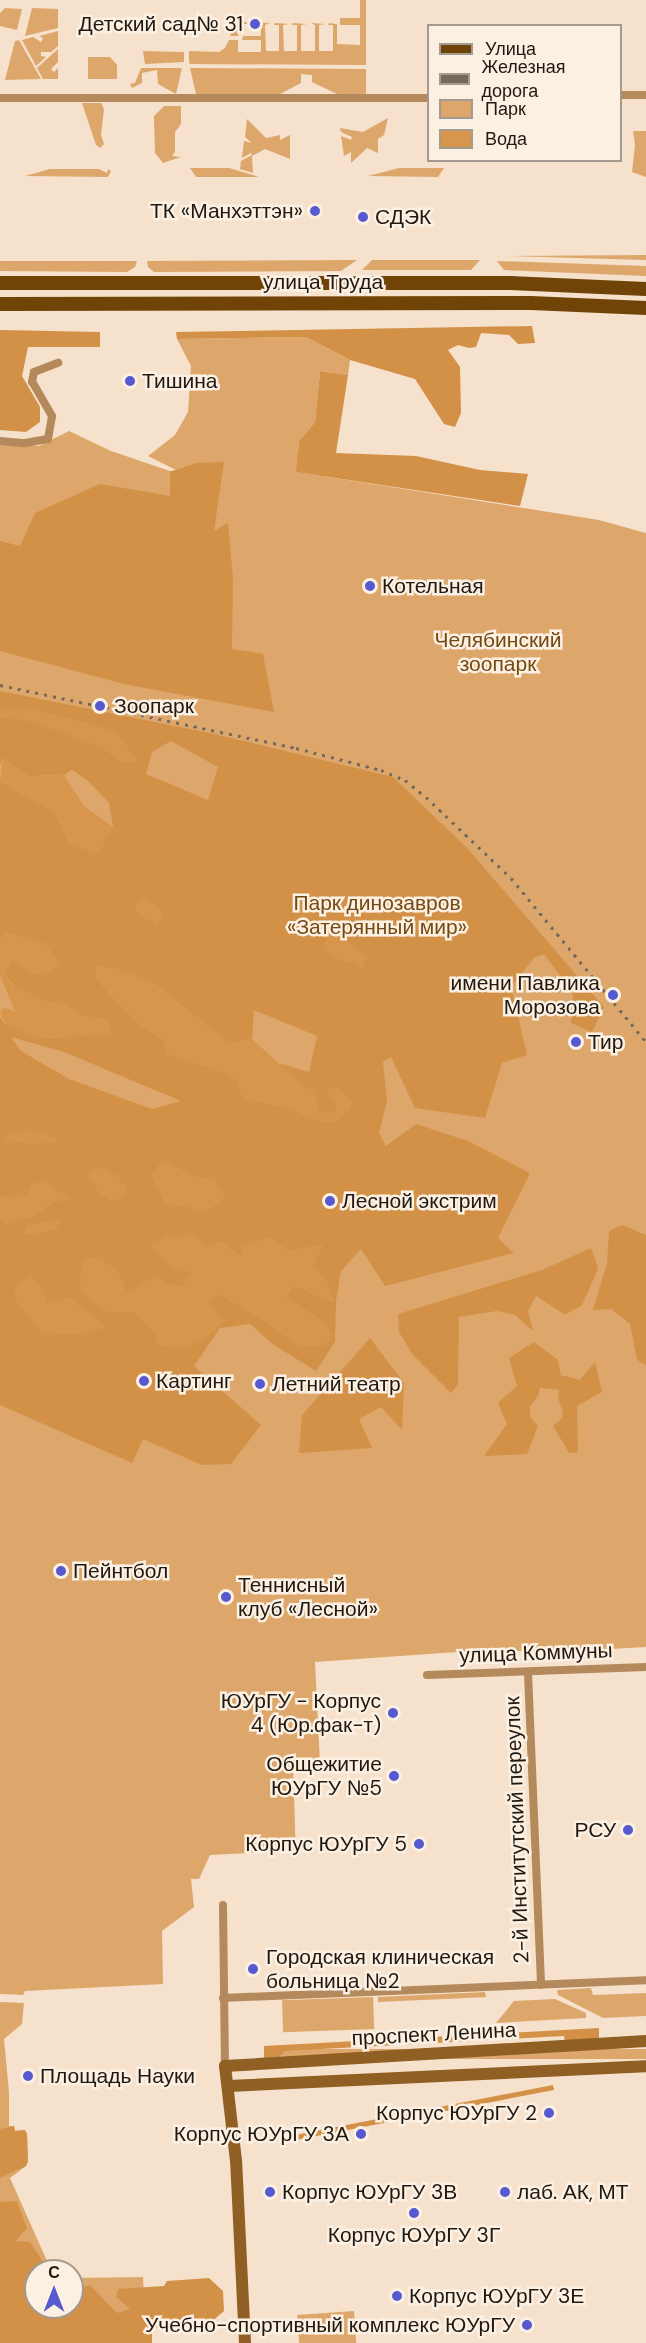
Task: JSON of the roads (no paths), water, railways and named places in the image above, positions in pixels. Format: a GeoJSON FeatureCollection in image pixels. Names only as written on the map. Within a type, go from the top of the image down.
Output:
{"type":"FeatureCollection","features":[{"type":"Feature","properties":{"kind":"main road","name":"улица Труда"},"geometry":{"type":"LineString","coordinates":[[0,283],[510,283],[646,288]]}},
{"type":"Feature","properties":{"kind":"main road","name":"улица Труда"},"geometry":{"type":"LineString","coordinates":[[2,304],[531,303],[646,308]]}},
{"type":"Feature","properties":{"kind":"main road","name":"проспект Ленина"},"geometry":{"type":"LineString","coordinates":[[225,2066],[646,2041]]}},
{"type":"Feature","properties":{"kind":"main road"},"geometry":{"type":"LineString","coordinates":[[285,2062],[278,2065],[275,2073],[278,2079],[286,2083]]}},
{"type":"Feature","properties":{"kind":"main road"},"geometry":{"type":"LineString","coordinates":[[225,2066],[236,2161],[245,2343]]}},
{"type":"Feature","properties":{"kind":"main road","name":"проспект Ленина"},"geometry":{"type":"LineString","coordinates":[[229,2086],[646,2066]]}},
{"type":"Feature","properties":{"kind":"street"},"geometry":{"type":"LineString","coordinates":[[622,95],[646,95]]}},
{"type":"Feature","properties":{"kind":"street"},"geometry":{"type":"LineString","coordinates":[[0,98],[427,98]]}},
{"type":"Feature","properties":{"kind":"street"},"geometry":{"type":"LineString","coordinates":[[0,441],[25,443],[48,439],[52,416],[32,382],[34,372],[58,363]]}},
{"type":"Feature","properties":{"kind":"street","name":"улица Коммуны"},"geometry":{"type":"LineString","coordinates":[[427,1675],[646,1667]]}},
{"type":"Feature","properties":{"kind":"street","name":"2-й Институтский переулок"},"geometry":{"type":"LineString","coordinates":[[528,1673],[541,1985]]}},
{"type":"Feature","properties":{"kind":"street"},"geometry":{"type":"LineString","coordinates":[[223,1905],[225,2066]]}},
{"type":"Feature","properties":{"kind":"street"},"geometry":{"type":"LineString","coordinates":[[223,1998],[646,1980]]}},
{"type":"Feature","properties":{"kind":"water"},"geometry":{"type":"Polygon","coordinates":[[[0,709],[28,709],[86,722],[117,733],[139,763],[121,762],[102,748],[25,720],[0,718],[0,709]]]}},
{"type":"Feature","properties":{"kind":"water"},"geometry":{"type":"Polygon","coordinates":[[[3,758],[28,776],[64,775],[84,806],[113,827],[97,854],[69,842],[53,811],[0,782],[3,758]]]}},
{"type":"Feature","properties":{"kind":"water"},"geometry":{"type":"Polygon","coordinates":[[[144,897],[157,905],[164,915],[156,925],[135,911],[136,902],[144,897]]]}},
{"type":"Feature","properties":{"kind":"water"},"geometry":{"type":"Polygon","coordinates":[[[332,926],[342,929],[347,941],[367,957],[362,970],[352,961],[344,963],[322,949],[332,926]]]}},
{"type":"Feature","properties":{"kind":"water"},"geometry":{"type":"Polygon","coordinates":[[[5,932],[45,943],[61,964],[48,972],[34,975],[12,960],[5,973],[12,985],[48,1002],[64,1004],[83,1016],[107,1020],[111,1035],[38,1038],[7,1026],[0,1012],[4,1008],[15,1011],[0,976],[0,939],[5,932]]]}},
{"type":"Feature","properties":{"kind":"water"},"geometry":{"type":"Polygon","coordinates":[[[95,966],[115,968],[155,984],[229,1043],[252,1039],[306,1089],[316,1089],[318,1114],[335,1113],[337,1106],[327,1093],[329,1089],[339,1087],[353,1102],[347,1113],[336,1122],[318,1121],[290,1108],[243,1099],[237,1081],[210,1067],[167,1055],[164,1040],[139,1024],[96,979],[95,966]]]}},
{"type":"Feature","properties":{"kind":"water"},"geometry":{"type":"Polygon","coordinates":[[[30,1129],[62,1142],[28,1144],[4,1140],[11,1131],[24,1132],[30,1129]]]}},
{"type":"Feature","properties":{"kind":"water"},"geometry":{"type":"Polygon","coordinates":[[[162,1160],[195,1177],[216,1180],[225,1197],[206,1213],[188,1206],[165,1203],[151,1176],[162,1160]]]}},
{"type":"Feature","properties":{"kind":"water"},"geometry":{"type":"Polygon","coordinates":[[[98,1166],[116,1175],[127,1188],[123,1199],[111,1201],[97,1191],[87,1172],[98,1166]]]}},
{"type":"Feature","properties":{"kind":"water"},"geometry":{"type":"Polygon","coordinates":[[[42,1181],[72,1199],[55,1201],[32,1216],[6,1224],[0,1217],[0,1196],[26,1195],[32,1184],[42,1181]]]}},
{"type":"Feature","properties":{"kind":"water"},"geometry":{"type":"Polygon","coordinates":[[[63,1218],[56,1229],[43,1233],[24,1234],[27,1225],[63,1218]]]}},
{"type":"Feature","properties":{"kind":"water"},"geometry":{"type":"Polygon","coordinates":[[[193,1235],[208,1247],[220,1242],[238,1254],[242,1252],[242,1247],[268,1237],[290,1251],[323,1245],[313,1265],[327,1282],[334,1302],[293,1285],[286,1298],[324,1322],[331,1333],[331,1341],[320,1347],[298,1345],[262,1319],[217,1293],[209,1303],[225,1321],[205,1339],[183,1348],[157,1346],[155,1331],[133,1312],[104,1311],[81,1292],[79,1277],[86,1257],[102,1259],[116,1270],[126,1292],[157,1275],[168,1284],[183,1287],[192,1272],[176,1271],[150,1245],[167,1237],[193,1235]]]}},
{"type":"Feature","properties":{"kind":"water"},"geometry":{"type":"Polygon","coordinates":[[[31,1276],[43,1290],[47,1304],[69,1297],[108,1327],[80,1334],[42,1333],[14,1298],[16,1285],[31,1276]]]}},
{"type":"Feature","properties":{"kind":"railway"},"geometry":{"type":"LineString","coordinates":[[0,685],[296,748],[381,770],[405,780],[511,878],[646,1042]]}},
{"type":"Feature","properties":{"kind":"place","name":"Детский сад№ 31"},"geometry":{"type":"Point","coordinates":[255,24]}},
{"type":"Feature","properties":{"kind":"place","name":"ТК «Манхэттэн»"},"geometry":{"type":"Point","coordinates":[315,211]}},
{"type":"Feature","properties":{"kind":"place","name":"СДЭК"},"geometry":{"type":"Point","coordinates":[363,217]}},
{"type":"Feature","properties":{"kind":"place","name":"Тишина"},"geometry":{"type":"Point","coordinates":[130,381]}},
{"type":"Feature","properties":{"kind":"place","name":"Котельная"},"geometry":{"type":"Point","coordinates":[370,586]}},
{"type":"Feature","properties":{"kind":"place","name":"Зоопарк"},"geometry":{"type":"Point","coordinates":[100,706]}},
{"type":"Feature","properties":{"kind":"place","name":"имени Павлика Морозова"},"geometry":{"type":"Point","coordinates":[613,995]}},
{"type":"Feature","properties":{"kind":"place","name":"Тир"},"geometry":{"type":"Point","coordinates":[576,1042]}},
{"type":"Feature","properties":{"kind":"place","name":"Лесной экстрим"},"geometry":{"type":"Point","coordinates":[330,1201]}},
{"type":"Feature","properties":{"kind":"place","name":"Картинг"},"geometry":{"type":"Point","coordinates":[144,1381]}},
{"type":"Feature","properties":{"kind":"place","name":"Летний театр"},"geometry":{"type":"Point","coordinates":[260,1384]}},
{"type":"Feature","properties":{"kind":"place","name":"Пейнтбол"},"geometry":{"type":"Point","coordinates":[61,1571]}},
{"type":"Feature","properties":{"kind":"place","name":"Теннисный клуб «Лесной»"},"geometry":{"type":"Point","coordinates":[226,1597]}},
{"type":"Feature","properties":{"kind":"place","name":"ЮУрГУ - Корпус 4 (Юр.фак-т)"},"geometry":{"type":"Point","coordinates":[393,1713]}},
{"type":"Feature","properties":{"kind":"place","name":"Общежитие ЮУрГУ №5"},"geometry":{"type":"Point","coordinates":[394,1776]}},
{"type":"Feature","properties":{"kind":"place","name":"РСУ"},"geometry":{"type":"Point","coordinates":[628,1830]}},
{"type":"Feature","properties":{"kind":"place","name":"Корпус ЮУрГУ 5"},"geometry":{"type":"Point","coordinates":[419,1844]}},
{"type":"Feature","properties":{"kind":"place","name":"Городская клиническая больница №2"},"geometry":{"type":"Point","coordinates":[253,1969]}},
{"type":"Feature","properties":{"kind":"place","name":"Площадь Науки"},"geometry":{"type":"Point","coordinates":[28,2076]}},
{"type":"Feature","properties":{"kind":"place","name":"Корпус ЮУрГУ 2"},"geometry":{"type":"Point","coordinates":[549,2113]}},
{"type":"Feature","properties":{"kind":"place","name":"Корпус ЮУрГУ 3А"},"geometry":{"type":"Point","coordinates":[361,2134]}},
{"type":"Feature","properties":{"kind":"place","name":"Корпус ЮУрГУ 3В"},"geometry":{"type":"Point","coordinates":[270,2192]}},
{"type":"Feature","properties":{"kind":"place","name":"лаб. АК, МТ"},"geometry":{"type":"Point","coordinates":[505,2192]}},
{"type":"Feature","properties":{"kind":"place","name":"Корпус ЮУрГУ 3Г"},"geometry":{"type":"Point","coordinates":[414,2213]}},
{"type":"Feature","properties":{"kind":"place","name":"Корпус ЮУрГУ 3Е"},"geometry":{"type":"Point","coordinates":[397,2296]}},
{"type":"Feature","properties":{"kind":"place","name":"Учебно-спортивный комплекс ЮУрГУ"},"geometry":{"type":"Point","coordinates":[527,2325]}},
{"type":"Feature","properties":{"kind":"park label","name":"Челябинский зоопарк"},"geometry":{"type":"Point","coordinates":[498,652]}},
{"type":"Feature","properties":{"kind":"park label","name":"Парк динозавров «Затерянный мир»"},"geometry":{"type":"Point","coordinates":[377,915]}}]}
